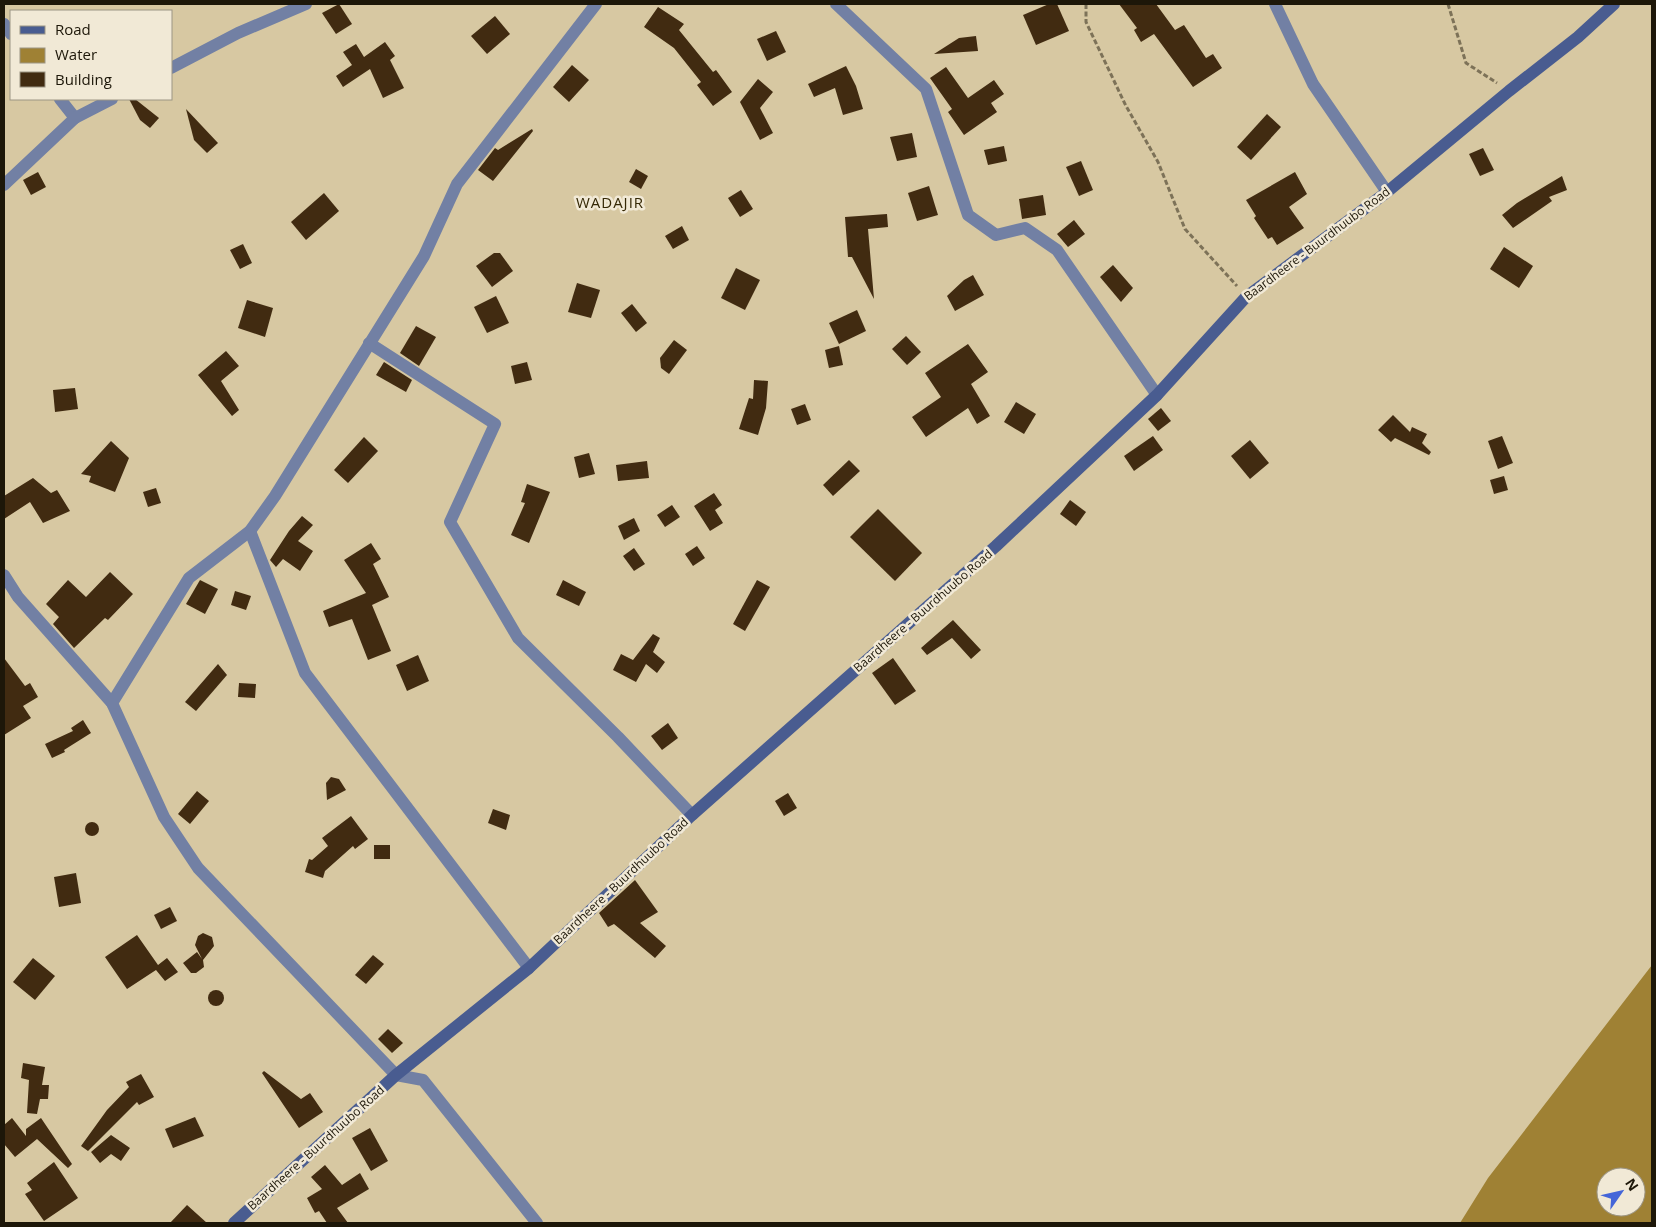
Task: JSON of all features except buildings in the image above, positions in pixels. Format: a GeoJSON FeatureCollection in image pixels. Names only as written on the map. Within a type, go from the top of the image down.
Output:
{"type":"FeatureCollection","features":[{"type":"Feature","properties":{"kind":"main road","name":"Baardheere - Buurdhuubo Road"},"geometry":{"type":"LineString","coordinates":[[234,1223],[396,1075],[529,968],[692,815],[996,546],[1156,395],[1246,296],[1387,192],[1509,91],[1578,37],[1614,4]]}},
{"type":"Feature","properties":{"kind":"street"},"geometry":{"type":"LineString","coordinates":[[172,67],[238,33],[306,4]]}},
{"type":"Feature","properties":{"kind":"street"},"geometry":{"type":"LineString","coordinates":[[112,703],[189,578],[250,531],[275,496],[424,256],[457,184],[596,4]]}},
{"type":"Feature","properties":{"kind":"street"},"geometry":{"type":"LineString","coordinates":[[836,4],[926,89],[968,215],[996,235],[1025,228],[1057,250],[1156,395]]}},
{"type":"Feature","properties":{"kind":"street"},"geometry":{"type":"LineString","coordinates":[[1275,4],[1313,84],[1387,192]]}},
{"type":"Feature","properties":{"kind":"street"},"geometry":{"type":"LineString","coordinates":[[61,100],[74,118]]}},
{"type":"Feature","properties":{"kind":"street"},"geometry":{"type":"LineString","coordinates":[[4,186],[74,118],[110,100]]}},
{"type":"Feature","properties":{"kind":"street"},"geometry":{"type":"LineString","coordinates":[[369,343],[495,424],[450,522],[518,638],[618,737],[692,815]]}},
{"type":"Feature","properties":{"kind":"street"},"geometry":{"type":"LineString","coordinates":[[250,531],[305,673],[529,968]]}},
{"type":"Feature","properties":{"kind":"street"},"geometry":{"type":"LineString","coordinates":[[4,575],[18,597],[112,703],[164,817],[198,868],[396,1075],[422,1080],[537,1223]]}},
{"type":"Feature","properties":{"kind":"path"},"geometry":{"type":"LineString","coordinates":[[1086,4],[1086,22],[1126,106],[1158,162],[1185,229],[1246,296]]}},
{"type":"Feature","properties":{"kind":"path"},"geometry":{"type":"LineString","coordinates":[[1448,4],[1466,63],[1509,91]]}},
{"type":"Feature","properties":{"kind":"water"},"geometry":{"type":"Polygon","coordinates":[[[1652,965],[1652,1223],[1460,1223],[1488,1178],[1652,965]]]}},
{"type":"Feature","properties":{"kind":"district","name":"WADAJIR"},"geometry":{"type":"Point","coordinates":[610,203]}}]}
